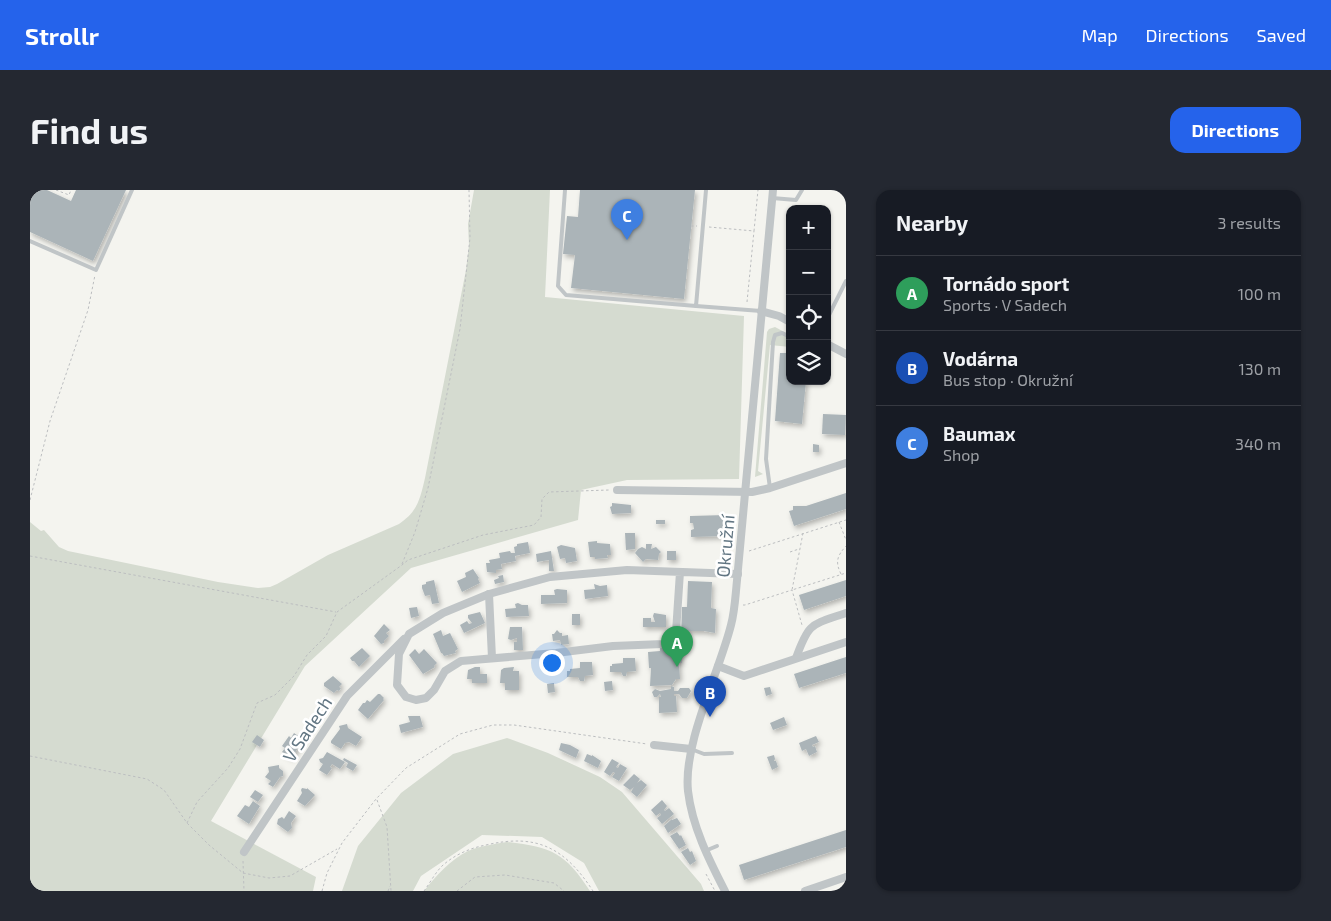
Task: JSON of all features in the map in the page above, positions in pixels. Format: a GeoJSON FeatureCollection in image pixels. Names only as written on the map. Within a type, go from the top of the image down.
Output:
{"type":"FeatureCollection","features":[{"type":"Feature","properties":{"kind":"street","name":"Okružní"},"geometry":{"type":"LineString","coordinates":[[725,891],[705,851],[695,822],[688,790],[692,749],[732,624],[735,603],[772,194]]}},
{"type":"Feature","properties":{"kind":"street"},"geometry":{"type":"LineString","coordinates":[[761,311],[786,320]]}},
{"type":"Feature","properties":{"kind":"street"},"geometry":{"type":"LineString","coordinates":[[831,346],[846,354]]}},
{"type":"Feature","properties":{"kind":"street"},"geometry":{"type":"LineString","coordinates":[[617,490],[745,492],[770,488],[846,463]]}},
{"type":"Feature","properties":{"kind":"street","name":"V Sadech"},"geometry":{"type":"LineString","coordinates":[[244,852],[347,696],[409,634],[443,613],[489,594],[550,576],[627,570],[738,574]]}},
{"type":"Feature","properties":{"kind":"street"},"geometry":{"type":"LineString","coordinates":[[409,634],[400,654],[397,685],[406,697],[416,700],[426,698],[434,690],[445,671],[461,661],[612,646],[663,644],[671,640],[676,632],[680,572]]}},
{"type":"Feature","properties":{"kind":"street"},"geometry":{"type":"LineString","coordinates":[[489,594],[492,658]]}},
{"type":"Feature","properties":{"kind":"street"},"geometry":{"type":"LineString","coordinates":[[796,658],[804,636],[814,624],[846,613]]}},
{"type":"Feature","properties":{"kind":"street"},"geometry":{"type":"LineString","coordinates":[[718,666],[744,676],[846,642]]}},
{"type":"Feature","properties":{"kind":"street"},"geometry":{"type":"LineString","coordinates":[[654,745],[692,749]]}},
{"type":"Feature","properties":{"kind":"street"},"geometry":{"type":"LineString","coordinates":[[805,891],[846,878]]}},
{"type":"Feature","properties":{"kind":"lane"},"geometry":{"type":"LineString","coordinates":[[30,241],[96,270],[132,190]]}},
{"type":"Feature","properties":{"kind":"lane"},"geometry":{"type":"LineString","coordinates":[[565,190],[558,286],[566,295],[761,311]]}},
{"type":"Feature","properties":{"kind":"lane"},"geometry":{"type":"LineString","coordinates":[[696,306],[706,190]]}},
{"type":"Feature","properties":{"kind":"lane"},"geometry":{"type":"LineString","coordinates":[[772,194],[796,200],[802,190]]}},
{"type":"Feature","properties":{"kind":"lane"},"geometry":{"type":"LineString","coordinates":[[831,311],[846,281]]}},
{"type":"Feature","properties":{"kind":"lane"},"geometry":{"type":"LineString","coordinates":[[770,488],[766,459],[773,342],[775,336],[782,333],[786,335]]}},
{"type":"Feature","properties":{"kind":"lane"},"geometry":{"type":"LineString","coordinates":[[692,749],[704,754],[732,753]]}},
{"type":"Feature","properties":{"kind":"lane"},"geometry":{"type":"LineString","coordinates":[[705,851],[717,846]]}},
{"type":"Feature","properties":{"kind":"path"},"geometry":{"type":"LineString","coordinates":[[56,190],[69,196],[71,190]]}},
{"type":"Feature","properties":{"kind":"path"},"geometry":{"type":"LineString","coordinates":[[402,565],[415,532],[428,488],[460,329],[470,238],[469,190]]}},
{"type":"Feature","properties":{"kind":"path"},"geometry":{"type":"LineString","coordinates":[[747,304],[758,190]]}},
{"type":"Feature","properties":{"kind":"path"},"geometry":{"type":"LineString","coordinates":[[691,226],[754,231]]}},
{"type":"Feature","properties":{"kind":"path"},"geometry":{"type":"LineString","coordinates":[[30,500],[50,421],[88,310],[96,270]]}},
{"type":"Feature","properties":{"kind":"path"},"geometry":{"type":"LineString","coordinates":[[188,823],[197,802],[228,768],[240,749],[257,703],[274,695],[294,676],[307,655],[326,636],[337,612],[408,560],[483,535],[534,525],[541,517],[542,499],[549,492],[617,490]]}},
{"type":"Feature","properties":{"kind":"path"},"geometry":{"type":"LineString","coordinates":[[747,552],[846,520]]}},
{"type":"Feature","properties":{"kind":"path"},"geometry":{"type":"LineString","coordinates":[[839,522],[846,540]]}},
{"type":"Feature","properties":{"kind":"path"},"geometry":{"type":"LineString","coordinates":[[803,533],[792,590],[804,636]]}},
{"type":"Feature","properties":{"kind":"path"},"geometry":{"type":"LineString","coordinates":[[842,574],[837,565],[838,555],[846,546]]}},
{"type":"Feature","properties":{"kind":"path"},"geometry":{"type":"LineString","coordinates":[[790,552],[800,549]]}},
{"type":"Feature","properties":{"kind":"path"},"geometry":{"type":"LineString","coordinates":[[30,556],[337,612]]}},
{"type":"Feature","properties":{"kind":"path"},"geometry":{"type":"LineString","coordinates":[[735,603],[745,605],[846,573]]}},
{"type":"Feature","properties":{"kind":"path"},"geometry":{"type":"LineString","coordinates":[[322,891],[327,873],[339,849],[376,799],[406,768],[460,734],[493,725],[514,725],[654,745]]}},
{"type":"Feature","properties":{"kind":"path"},"geometry":{"type":"LineString","coordinates":[[30,756],[147,779],[164,790],[188,823],[243,873],[269,878],[290,876],[339,849]]}},
{"type":"Feature","properties":{"kind":"path"},"geometry":{"type":"LineString","coordinates":[[376,799],[387,827],[388,859],[392,883],[390,891]]}},
{"type":"Feature","properties":{"kind":"path"},"geometry":{"type":"LineString","coordinates":[[424,891],[442,866],[457,855],[472,848],[518,840],[549,847],[566,858],[581,873],[593,891]]}},
{"type":"Feature","properties":{"kind":"path"},"geometry":{"type":"LineString","coordinates":[[244,852],[244,891]]}},
{"type":"Feature","properties":{"kind":"path"},"geometry":{"type":"LineString","coordinates":[[706,874],[714,891]]}},
{"type":"Feature","properties":{"kind":"path"},"geometry":{"type":"LineString","coordinates":[[457,891],[475,877],[505,875],[554,883],[564,891]]}},
{"type":"Feature","properties":{"kind":"shaded area"},"geometry":{"type":"Polygon","coordinates":[[[474,190],[550,190],[545,297],[744,316],[739,479],[627,480],[581,490],[578,520],[411,568],[305,666],[211,821],[316,877],[313,891],[30,891],[30,522],[41,531],[44,530],[59,547],[68,551],[218,582],[258,588],[277,584],[328,555],[399,524],[414,509],[422,492],[466,270],[469,245],[468,224],[474,190]]]}},
{"type":"Feature","properties":{"kind":"shaded area"},"geometry":{"type":"Polygon","coordinates":[[[775,327],[786,333],[786,347],[770,345],[758,471],[763,474],[755,477],[767,332],[775,327]]]}},
{"type":"Feature","properties":{"kind":"shaded area"},"geometry":{"type":"Polygon","coordinates":[[[507,738],[548,753],[600,777],[622,792],[701,884],[704,891],[599,891],[584,863],[542,837],[482,835],[421,876],[413,891],[342,891],[358,846],[401,793],[453,754],[507,738]]]}},
{"type":"Feature","properties":{"kind":"shaded area"},"geometry":{"type":"Polygon","coordinates":[[[507,842],[535,846],[556,854],[573,868],[590,891],[424,891],[444,869],[462,854],[487,845],[507,842]]]}},
{"type":"Feature","properties":{"kind":"building"},"geometry":{"type":"Polygon","coordinates":[[[30,190],[47,190],[71,201],[76,190],[126,190],[93,261],[30,232],[30,190]]]}},
{"type":"Feature","properties":{"kind":"building"},"geometry":{"type":"Polygon","coordinates":[[[580,190],[695,190],[684,299],[571,288],[575,255],[563,254],[567,216],[578,217],[580,190]]]}},
{"type":"Feature","properties":{"kind":"building"},"geometry":{"type":"Polygon","coordinates":[[[780,353],[786,353],[786,385],[806,385],[802,424],[775,421],[780,353]]]}},
{"type":"Feature","properties":{"kind":"building"},"geometry":{"type":"Polygon","coordinates":[[[823,414],[846,415],[845,435],[822,434],[823,414]]]}},
{"type":"Feature","properties":{"kind":"building"},"geometry":{"type":"Polygon","coordinates":[[[813,444],[819,445],[819,452],[813,452],[813,444]]]}},
{"type":"Feature","properties":{"kind":"building"},"geometry":{"type":"Polygon","coordinates":[[[846,493],[846,509],[794,526],[789,511],[793,510],[793,506],[806,506],[846,493]]]}},
{"type":"Feature","properties":{"kind":"building"},"geometry":{"type":"Polygon","coordinates":[[[612,503],[631,505],[631,513],[612,514],[610,507],[612,503]]]}},
{"type":"Feature","properties":{"kind":"building"},"geometry":{"type":"Polygon","coordinates":[[[726,515],[727,536],[691,537],[691,530],[694,529],[693,523],[690,523],[690,516],[726,515]]]}},
{"type":"Feature","properties":{"kind":"building"},"geometry":{"type":"Polygon","coordinates":[[[656,520],[665,520],[665,524],[656,524],[656,520]]]}},
{"type":"Feature","properties":{"kind":"building"},"geometry":{"type":"Polygon","coordinates":[[[625,533],[635,533],[635,549],[626,550],[625,533]]]}},
{"type":"Feature","properties":{"kind":"building"},"geometry":{"type":"Polygon","coordinates":[[[597,541],[597,543],[610,544],[611,555],[607,555],[608,558],[595,559],[595,557],[590,557],[588,542],[597,541]]]}},
{"type":"Feature","properties":{"kind":"building"},"geometry":{"type":"Polygon","coordinates":[[[528,542],[530,553],[515,556],[516,561],[501,564],[502,569],[496,570],[496,573],[487,572],[486,563],[490,563],[489,560],[500,558],[499,553],[510,551],[515,553],[514,547],[517,544],[528,542]]]}},
{"type":"Feature","properties":{"kind":"building"},"geometry":{"type":"Polygon","coordinates":[[[646,544],[652,544],[651,549],[656,547],[661,552],[658,560],[646,559],[643,562],[635,553],[642,547],[646,549],[646,544]]]}},
{"type":"Feature","properties":{"kind":"building"},"geometry":{"type":"Polygon","coordinates":[[[561,545],[575,548],[577,561],[566,563],[565,558],[560,559],[557,547],[561,545]]]}},
{"type":"Feature","properties":{"kind":"building"},"geometry":{"type":"Polygon","coordinates":[[[551,551],[554,571],[549,571],[549,560],[537,562],[536,554],[551,551]]]}},
{"type":"Feature","properties":{"kind":"building"},"geometry":{"type":"Polygon","coordinates":[[[667,551],[676,551],[676,560],[667,560],[667,551]]]}},
{"type":"Feature","properties":{"kind":"building"},"geometry":{"type":"Polygon","coordinates":[[[473,569],[480,583],[462,592],[457,581],[466,577],[465,573],[473,569]]]}},
{"type":"Feature","properties":{"kind":"building"},"geometry":{"type":"Polygon","coordinates":[[[503,575],[504,582],[495,584],[494,580],[499,578],[498,576],[503,575]]]}},
{"type":"Feature","properties":{"kind":"building"},"geometry":{"type":"Polygon","coordinates":[[[434,580],[439,603],[432,604],[430,595],[425,596],[422,585],[434,580]]]}},
{"type":"Feature","properties":{"kind":"building"},"geometry":{"type":"Polygon","coordinates":[[[846,580],[846,596],[804,610],[799,595],[846,580]]]}},
{"type":"Feature","properties":{"kind":"building"},"geometry":{"type":"Polygon","coordinates":[[[688,581],[712,582],[711,608],[716,609],[715,633],[685,631],[684,641],[681,646],[682,663],[679,663],[680,679],[676,679],[672,685],[650,686],[651,668],[649,668],[648,652],[660,651],[660,648],[665,648],[665,651],[678,650],[681,640],[682,607],[687,607],[688,581]]]}},
{"type":"Feature","properties":{"kind":"building"},"geometry":{"type":"Polygon","coordinates":[[[594,584],[600,586],[607,585],[608,596],[585,599],[584,590],[595,589],[594,584]]]}},
{"type":"Feature","properties":{"kind":"building"},"geometry":{"type":"Polygon","coordinates":[[[554,590],[567,590],[567,603],[541,604],[541,595],[555,595],[554,590]]]}},
{"type":"Feature","properties":{"kind":"building"},"geometry":{"type":"Polygon","coordinates":[[[515,604],[528,605],[529,616],[506,617],[505,609],[516,608],[515,604]]]}},
{"type":"Feature","properties":{"kind":"building"},"geometry":{"type":"Polygon","coordinates":[[[417,607],[419,616],[411,618],[409,608],[417,607]]]}},
{"type":"Feature","properties":{"kind":"building"},"geometry":{"type":"Polygon","coordinates":[[[480,612],[485,623],[464,633],[460,625],[467,621],[469,624],[472,623],[468,615],[480,612]]]}},
{"type":"Feature","properties":{"kind":"building"},"geometry":{"type":"Polygon","coordinates":[[[654,613],[666,615],[666,627],[643,627],[643,618],[651,618],[651,622],[655,622],[654,613]]]}},
{"type":"Feature","properties":{"kind":"building"},"geometry":{"type":"Polygon","coordinates":[[[572,614],[580,614],[580,625],[572,625],[572,614]]]}},
{"type":"Feature","properties":{"kind":"building"},"geometry":{"type":"Polygon","coordinates":[[[384,624],[390,630],[386,633],[389,636],[381,644],[374,636],[384,624]]]}},
{"type":"Feature","properties":{"kind":"building"},"geometry":{"type":"Polygon","coordinates":[[[510,627],[522,627],[523,650],[514,650],[514,642],[517,642],[517,638],[508,639],[510,627]]]}},
{"type":"Feature","properties":{"kind":"building"},"geometry":{"type":"Polygon","coordinates":[[[441,630],[443,636],[450,633],[458,649],[455,651],[456,653],[444,656],[441,653],[433,634],[441,630]]]}},
{"type":"Feature","properties":{"kind":"building"},"geometry":{"type":"Polygon","coordinates":[[[557,630],[562,633],[562,636],[568,635],[569,644],[561,645],[560,640],[553,641],[552,634],[557,630]]]}},
{"type":"Feature","properties":{"kind":"building"},"geometry":{"type":"Polygon","coordinates":[[[362,648],[370,656],[359,667],[350,658],[362,648]]]}},
{"type":"Feature","properties":{"kind":"building"},"geometry":{"type":"Polygon","coordinates":[[[415,649],[419,654],[424,649],[437,663],[435,667],[423,674],[409,655],[415,649]]]}},
{"type":"Feature","properties":{"kind":"building"},"geometry":{"type":"Polygon","coordinates":[[[846,657],[846,673],[799,688],[794,674],[846,657]]]}},
{"type":"Feature","properties":{"kind":"building"},"geometry":{"type":"Polygon","coordinates":[[[623,658],[635,658],[636,671],[627,672],[626,676],[623,676],[621,672],[610,672],[610,666],[623,663],[623,658]]]}},
{"type":"Feature","properties":{"kind":"building"},"geometry":{"type":"Polygon","coordinates":[[[580,662],[592,662],[593,675],[585,676],[584,681],[580,681],[578,677],[567,677],[567,671],[580,668],[580,662]]]}},
{"type":"Feature","properties":{"kind":"building"},"geometry":{"type":"Polygon","coordinates":[[[480,667],[480,674],[487,674],[487,683],[472,683],[472,679],[467,679],[468,670],[480,667]]]}},
{"type":"Feature","properties":{"kind":"building"},"geometry":{"type":"Polygon","coordinates":[[[514,667],[513,671],[519,671],[519,690],[505,690],[505,683],[500,683],[501,670],[514,667]]]}},
{"type":"Feature","properties":{"kind":"building"},"geometry":{"type":"Polygon","coordinates":[[[333,676],[342,684],[339,687],[341,688],[339,691],[337,690],[334,693],[324,686],[324,683],[333,676]]]}},
{"type":"Feature","properties":{"kind":"building"},"geometry":{"type":"Polygon","coordinates":[[[612,681],[613,690],[605,691],[604,682],[612,681]]]}},
{"type":"Feature","properties":{"kind":"building"},"geometry":{"type":"Polygon","coordinates":[[[554,683],[555,692],[548,693],[547,684],[554,683]]]}},
{"type":"Feature","properties":{"kind":"building"},"geometry":{"type":"Polygon","coordinates":[[[671,686],[674,687],[674,691],[678,691],[680,688],[689,688],[691,691],[687,698],[674,694],[676,696],[677,712],[659,713],[660,694],[654,697],[652,692],[655,689],[660,691],[671,689],[671,686]]]}},
{"type":"Feature","properties":{"kind":"building"},"geometry":{"type":"Polygon","coordinates":[[[770,687],[772,694],[766,696],[764,688],[770,687]]]}},
{"type":"Feature","properties":{"kind":"building"},"geometry":{"type":"Polygon","coordinates":[[[378,694],[384,700],[368,719],[358,710],[363,703],[367,700],[370,702],[378,694]]]}},
{"type":"Feature","properties":{"kind":"building"},"geometry":{"type":"Polygon","coordinates":[[[408,716],[420,716],[423,727],[401,733],[399,725],[410,722],[408,716]]]}},
{"type":"Feature","properties":{"kind":"building"},"geometry":{"type":"Polygon","coordinates":[[[784,717],[787,725],[773,730],[770,723],[784,717]]]}},
{"type":"Feature","properties":{"kind":"building"},"geometry":{"type":"Polygon","coordinates":[[[347,724],[348,728],[362,737],[356,746],[349,742],[345,743],[341,749],[331,743],[331,741],[340,729],[339,726],[347,724]]]}},
{"type":"Feature","properties":{"kind":"building"},"geometry":{"type":"Polygon","coordinates":[[[294,733],[304,740],[292,758],[282,752],[285,748],[282,746],[289,736],[291,738],[294,733]]]}},
{"type":"Feature","properties":{"kind":"building"},"geometry":{"type":"Polygon","coordinates":[[[257,735],[264,740],[260,747],[252,742],[257,735]]]}},
{"type":"Feature","properties":{"kind":"building"},"geometry":{"type":"Polygon","coordinates":[[[816,736],[819,742],[812,745],[813,747],[815,746],[817,752],[809,756],[806,749],[802,751],[799,743],[816,736]]]}},
{"type":"Feature","properties":{"kind":"building"},"geometry":{"type":"Polygon","coordinates":[[[561,743],[579,750],[576,758],[559,750],[561,743]]]}},
{"type":"Feature","properties":{"kind":"building"},"geometry":{"type":"Polygon","coordinates":[[[327,752],[345,762],[340,769],[332,764],[330,767],[332,768],[327,775],[319,770],[323,764],[319,759],[323,758],[327,752]]]}},
{"type":"Feature","properties":{"kind":"building"},"geometry":{"type":"Polygon","coordinates":[[[587,754],[601,761],[598,768],[584,761],[587,754]]]}},
{"type":"Feature","properties":{"kind":"building"},"geometry":{"type":"Polygon","coordinates":[[[774,755],[774,761],[776,761],[778,767],[772,770],[767,757],[774,755]]]}},
{"type":"Feature","properties":{"kind":"building"},"geometry":{"type":"Polygon","coordinates":[[[344,758],[357,765],[353,771],[346,767],[348,763],[343,760],[344,758]]]}},
{"type":"Feature","properties":{"kind":"building"},"geometry":{"type":"Polygon","coordinates":[[[612,759],[619,763],[616,767],[618,768],[620,764],[627,768],[619,781],[612,777],[615,773],[613,772],[610,776],[604,772],[612,759]]]}},
{"type":"Feature","properties":{"kind":"building"},"geometry":{"type":"Polygon","coordinates":[[[279,765],[279,768],[283,771],[283,776],[280,777],[273,787],[268,784],[271,781],[265,777],[269,772],[268,767],[279,765]]]}},
{"type":"Feature","properties":{"kind":"building"},"geometry":{"type":"Polygon","coordinates":[[[634,774],[640,779],[637,783],[641,780],[647,785],[637,797],[631,792],[634,787],[630,790],[623,785],[634,774]]]}},
{"type":"Feature","properties":{"kind":"building"},"geometry":{"type":"Polygon","coordinates":[[[302,788],[307,788],[315,795],[305,806],[297,801],[302,793],[302,788]]]}},
{"type":"Feature","properties":{"kind":"building"},"geometry":{"type":"Polygon","coordinates":[[[255,790],[263,795],[258,802],[250,797],[255,790]]]}},
{"type":"Feature","properties":{"kind":"building"},"geometry":{"type":"Polygon","coordinates":[[[662,800],[667,806],[664,810],[669,808],[674,814],[662,824],[657,818],[661,815],[660,813],[656,816],[651,810],[662,800]]]}},
{"type":"Feature","properties":{"kind":"building"},"geometry":{"type":"Polygon","coordinates":[[[253,801],[260,806],[249,824],[237,816],[245,805],[249,807],[253,801]]]}},
{"type":"Feature","properties":{"kind":"building"},"geometry":{"type":"Polygon","coordinates":[[[289,811],[296,816],[291,823],[292,828],[288,832],[277,824],[278,819],[282,817],[284,819],[289,811]]]}},
{"type":"Feature","properties":{"kind":"building"},"geometry":{"type":"Polygon","coordinates":[[[677,818],[681,824],[668,833],[664,826],[672,819],[677,818]]]}},
{"type":"Feature","properties":{"kind":"building"},"geometry":{"type":"Polygon","coordinates":[[[846,830],[846,847],[744,880],[739,865],[846,830]]]}},
{"type":"Feature","properties":{"kind":"building"},"geometry":{"type":"Polygon","coordinates":[[[677,832],[681,835],[686,845],[679,849],[670,836],[677,832]]]}},
{"type":"Feature","properties":{"kind":"building"},"geometry":{"type":"Polygon","coordinates":[[[688,848],[690,852],[692,851],[696,861],[690,865],[681,852],[688,848]]]}},
{"type":"Feature","properties":{"kind":"place","name":"Baumax"},"geometry":{"type":"Point","coordinates":[627,240]}},
{"type":"Feature","properties":{"kind":"place","name":"Tornádo sport"},"geometry":{"type":"Point","coordinates":[677,667]}},
{"type":"Feature","properties":{"kind":"place","name":"Vodárna"},"geometry":{"type":"Point","coordinates":[710,717]}}]}
